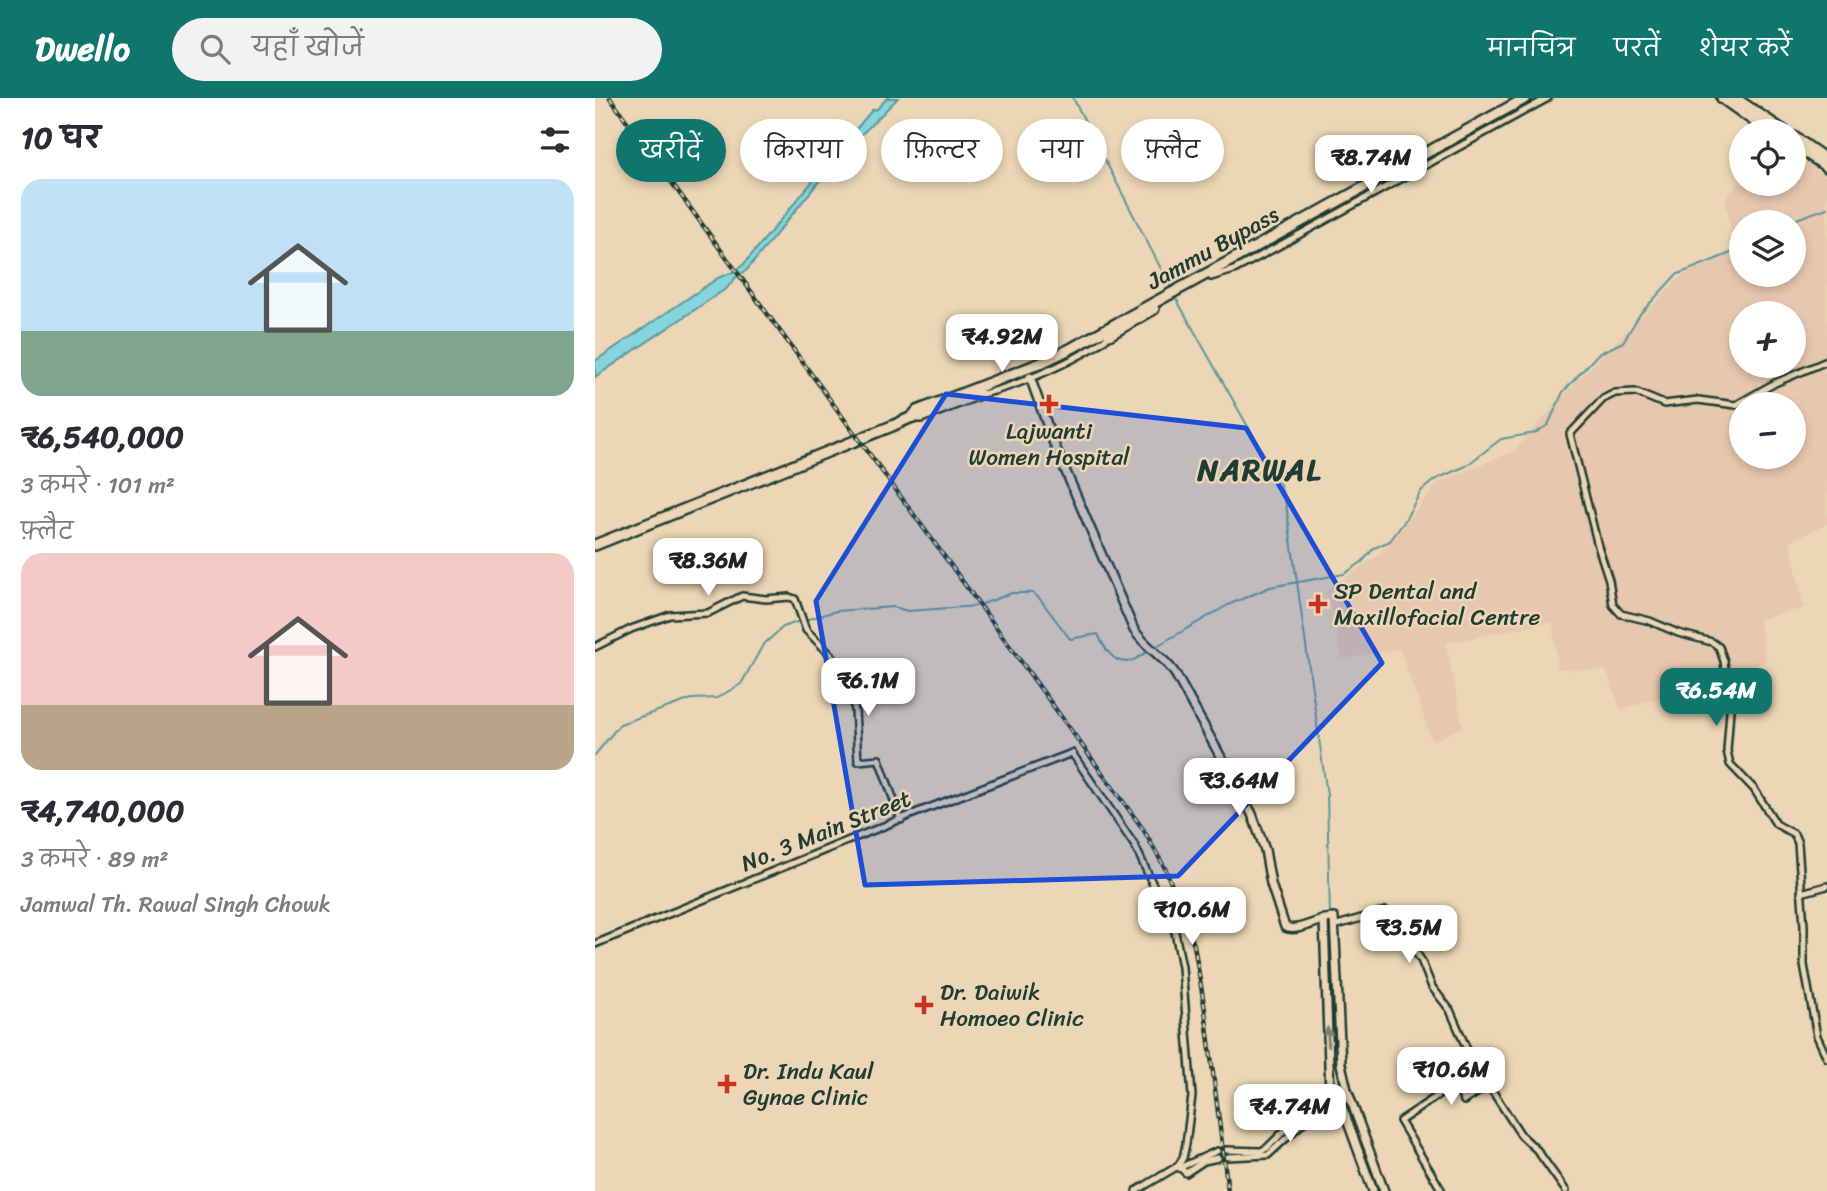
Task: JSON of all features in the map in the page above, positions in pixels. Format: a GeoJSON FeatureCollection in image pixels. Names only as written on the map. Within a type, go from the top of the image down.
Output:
{"type":"FeatureCollection","features":[{"type":"Feature","properties":{"kind":"highway","name":"Jammu Bypass"},"geometry":{"type":"LineString","coordinates":[[1210,275],[1526,98]]}},
{"type":"Feature","properties":{"kind":"highway","name":"Jammu Bypass"},"geometry":{"type":"LineString","coordinates":[[595,545],[912,417],[917,411],[975,393],[1105,333],[1535,98]]}},
{"type":"Feature","properties":{"kind":"highway"},"geometry":{"type":"LineString","coordinates":[[1724,98],[1752,119]]}},
{"type":"Feature","properties":{"kind":"highway"},"geometry":{"type":"LineString","coordinates":[[1724,98],[1756,119]]}},
{"type":"Feature","properties":{"kind":"highway"},"geometry":{"type":"LineString","coordinates":[[1735,98],[1766,119]]}},
{"type":"Feature","properties":{"kind":"highway"},"geometry":{"type":"LineString","coordinates":[[1741,98],[1771,119]]}},
{"type":"Feature","properties":{"kind":"highway"},"geometry":{"type":"LineString","coordinates":[[1806,144],[1827,158]]}},
{"type":"Feature","properties":{"kind":"highway"},"geometry":{"type":"LineString","coordinates":[[1806,154],[1827,169]]}},
{"type":"Feature","properties":{"kind":"highway","name":"Jammu Bypass"},"geometry":{"type":"LineString","coordinates":[[595,538],[684,503],[694,506]]}},
{"type":"Feature","properties":{"kind":"main road"},"geometry":{"type":"LineString","coordinates":[[1030,377],[1058,454],[1132,626],[1177,675],[1251,811],[1267,855],[1270,880],[1285,927],[1292,929],[1330,919]]}},
{"type":"Feature","properties":{"kind":"main road"},"geometry":{"type":"LineString","coordinates":[[1330,919],[1330,1094],[1343,1096]]}},
{"type":"Feature","properties":{"kind":"main road"},"geometry":{"type":"LineString","coordinates":[[1330,919],[1331,985],[1344,1111],[1373,1191]]}},
{"type":"Feature","properties":{"kind":"main road"},"geometry":{"type":"LineString","coordinates":[[1343,1096],[1384,1191]]}},
{"type":"Feature","properties":{"kind":"street"},"geometry":{"type":"LineString","coordinates":[[1210,275],[1222,262],[1519,98]]}},
{"type":"Feature","properties":{"kind":"street"},"geometry":{"type":"LineString","coordinates":[[1210,275],[1234,270],[1548,98]]}},
{"type":"Feature","properties":{"kind":"street"},"geometry":{"type":"LineString","coordinates":[[975,393],[987,394],[1085,352],[1104,342],[1105,333]]}},
{"type":"Feature","properties":{"kind":"street"},"geometry":{"type":"LineString","coordinates":[[1827,361],[1775,383],[1736,404],[1698,400],[1664,404],[1635,392],[1615,393],[1603,400],[1570,434],[1609,580],[1613,605],[1621,614],[1650,621],[1678,633],[1712,642],[1719,647],[1724,661],[1730,710],[1727,751],[1730,764],[1754,789],[1776,824],[1798,839],[1804,965],[1819,1041],[1827,1058]]}},
{"type":"Feature","properties":{"kind":"street"},"geometry":{"type":"LineString","coordinates":[[595,647],[631,629],[670,615],[708,613],[742,596],[770,600],[792,598],[798,604],[807,632],[823,644],[849,688],[855,710],[857,761],[879,759],[901,820]]}},
{"type":"Feature","properties":{"kind":"street","name":"No. 3 Main Street"},"geometry":{"type":"LineString","coordinates":[[595,944],[1072,753],[1135,846],[1176,937],[1184,982],[1192,1096],[1188,1135],[1179,1167]]}},
{"type":"Feature","properties":{"kind":"street"},"geometry":{"type":"LineString","coordinates":[[1801,892],[1827,886]]}},
{"type":"Feature","properties":{"kind":"street"},"geometry":{"type":"LineString","coordinates":[[1330,919],[1350,920],[1389,912],[1421,960],[1432,987],[1450,1010],[1464,1043],[1488,1086],[1516,1129],[1537,1150],[1566,1191]]}},
{"type":"Feature","properties":{"kind":"street"},"geometry":{"type":"LineString","coordinates":[[1441,1191],[1400,1121],[1452,1086],[1455,1086],[1464,1101],[1488,1086]]}},
{"type":"Feature","properties":{"kind":"street"},"geometry":{"type":"LineString","coordinates":[[1226,1150],[1261,1151],[1268,1148],[1296,1124],[1343,1096]]}},
{"type":"Feature","properties":{"kind":"street"},"geometry":{"type":"LineString","coordinates":[[1228,1157],[1268,1155],[1296,1124]]}},
{"type":"Feature","properties":{"kind":"street"},"geometry":{"type":"LineString","coordinates":[[1136,1191],[1179,1167],[1186,1173],[1217,1154]]}},
{"type":"Feature","properties":{"kind":"highlighted area"},"geometry":{"type":"Polygon","coordinates":[[[946,394],[1246,428],[1382,663],[1178,876],[865,885],[816,601],[946,394]]]}},
{"type":"Feature","properties":{"kind":"shaded area"},"geometry":{"type":"Polygon","coordinates":[[[1806,163],[1827,177],[1827,524],[1790,542],[1804,608],[1759,619],[1766,661],[1621,710],[1606,670],[1558,669],[1552,622],[1446,643],[1463,727],[1432,741],[1400,649],[1342,659],[1327,590],[1380,554],[1438,483],[1514,451],[1575,383],[1682,276],[1729,251],[1729,287],[1806,287],[1806,210],[1729,210],[1729,221],[1725,199],[1729,194],[1806,196],[1806,163]]]}},
{"type":"Feature","properties":{"kind":"water"},"geometry":{"type":"Polygon","coordinates":[[[887,98],[898,98],[867,129],[867,119],[865,119],[872,110],[877,109],[887,98]]]}},
{"type":"Feature","properties":{"kind":"water"},"geometry":{"type":"Polygon","coordinates":[[[812,182],[818,182],[747,270],[737,276],[727,288],[595,377],[595,361],[718,278],[743,265],[812,182]]]}},
{"type":"Feature","properties":{"kind":"waterway"},"geometry":{"type":"LineString","coordinates":[[1073,98],[1172,290]]}},
{"type":"Feature","properties":{"kind":"waterway"},"geometry":{"type":"LineString","coordinates":[[1806,216],[1827,208]]}},
{"type":"Feature","properties":{"kind":"waterway"},"geometry":{"type":"LineString","coordinates":[[1155,647],[1228,605],[1270,587],[1344,574],[1362,562],[1374,548],[1390,541],[1421,491],[1434,480],[1466,466],[1501,439],[1535,433],[1548,425],[1563,392],[1598,354],[1623,342],[1640,314],[1676,275],[1729,254]]}},
{"type":"Feature","properties":{"kind":"waterway"},"geometry":{"type":"LineString","coordinates":[[1174,295],[1279,482],[1286,504],[1327,795],[1330,916]]}},
{"type":"Feature","properties":{"kind":"waterway"},"geometry":{"type":"LineString","coordinates":[[805,620],[836,611],[894,607],[907,611],[977,606],[1012,593],[1033,593],[1070,639],[1098,634],[1110,654],[1124,662],[1150,650]]}},
{"type":"Feature","properties":{"kind":"waterway"},"geometry":{"type":"LineString","coordinates":[[595,755],[620,724],[692,699],[717,698],[741,684],[763,645],[783,627],[800,621]]}},
{"type":"Feature","properties":{"kind":"waterway"},"geometry":{"type":"LineString","coordinates":[[1330,922],[1336,1064],[1341,1090]]}},
{"type":"Feature","properties":{"kind":"waterway"},"geometry":{"type":"LineString","coordinates":[[1346,1102],[1380,1191]]}},
{"type":"Feature","properties":{"kind":"railway"},"geometry":{"type":"LineString","coordinates":[[610,98],[1143,829],[1166,870],[1194,945],[1228,1191]]}},
{"type":"Feature","properties":{"kind":"place","name":"Lajwanti Women Hospital"},"geometry":{"type":"Point","coordinates":[1049,404]}},
{"type":"Feature","properties":{"kind":"place","name":"SP Dental and Maxillofacial Centre"},"geometry":{"type":"Point","coordinates":[1318,604]}},
{"type":"Feature","properties":{"kind":"place","name":"Dr. Daiwik Homoeo Clinic"},"geometry":{"type":"Point","coordinates":[924,1005]}},
{"type":"Feature","properties":{"kind":"place","name":"Dr. Indu Kaul Gynae Clinic"},"geometry":{"type":"Point","coordinates":[727,1084]}},
{"type":"Feature","properties":{"kind":"district","name":"NARWAL"},"geometry":{"type":"Point","coordinates":[1260,470]}}]}
